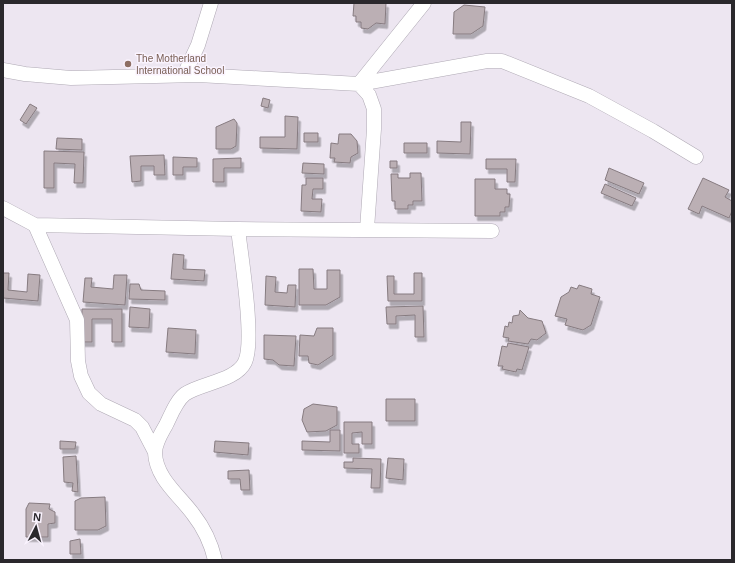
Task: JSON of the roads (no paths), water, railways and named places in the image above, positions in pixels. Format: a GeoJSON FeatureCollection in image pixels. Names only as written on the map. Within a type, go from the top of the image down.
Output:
{"type":"FeatureCollection","features":[{"type":"Feature","properties":{"kind":"street"},"geometry":{"type":"LineString","coordinates":[[184,75],[198,45],[211,3]]}},
{"type":"Feature","properties":{"kind":"street"},"geometry":{"type":"LineString","coordinates":[[359,84],[424,3]]}},
{"type":"Feature","properties":{"kind":"street"},"geometry":{"type":"LineString","coordinates":[[3,70],[25,74],[71,78],[184,75],[238,76],[359,84],[487,61],[502,60],[589,96],[654,130],[696,157]]}},
{"type":"Feature","properties":{"kind":"street"},"geometry":{"type":"LineString","coordinates":[[359,84],[369,95],[374,109],[367,229]]}},
{"type":"Feature","properties":{"kind":"street"},"geometry":{"type":"LineString","coordinates":[[3,208],[35,224],[238,229],[492,231]]}},
{"type":"Feature","properties":{"kind":"street"},"geometry":{"type":"LineString","coordinates":[[35,224],[77,320],[78,360],[81,376],[89,393],[106,407],[135,420],[142,428],[155,452],[160,472],[202,526],[211,546],[215,560]]}},
{"type":"Feature","properties":{"kind":"street"},"geometry":{"type":"LineString","coordinates":[[155,452],[156,443],[176,405],[185,395],[230,376],[242,368],[246,360],[248,330],[238,229]]}},
{"type":"Feature","properties":{"kind":"place","name":"The Motherland International School"},"geometry":{"type":"Point","coordinates":[128,64]}}]}
